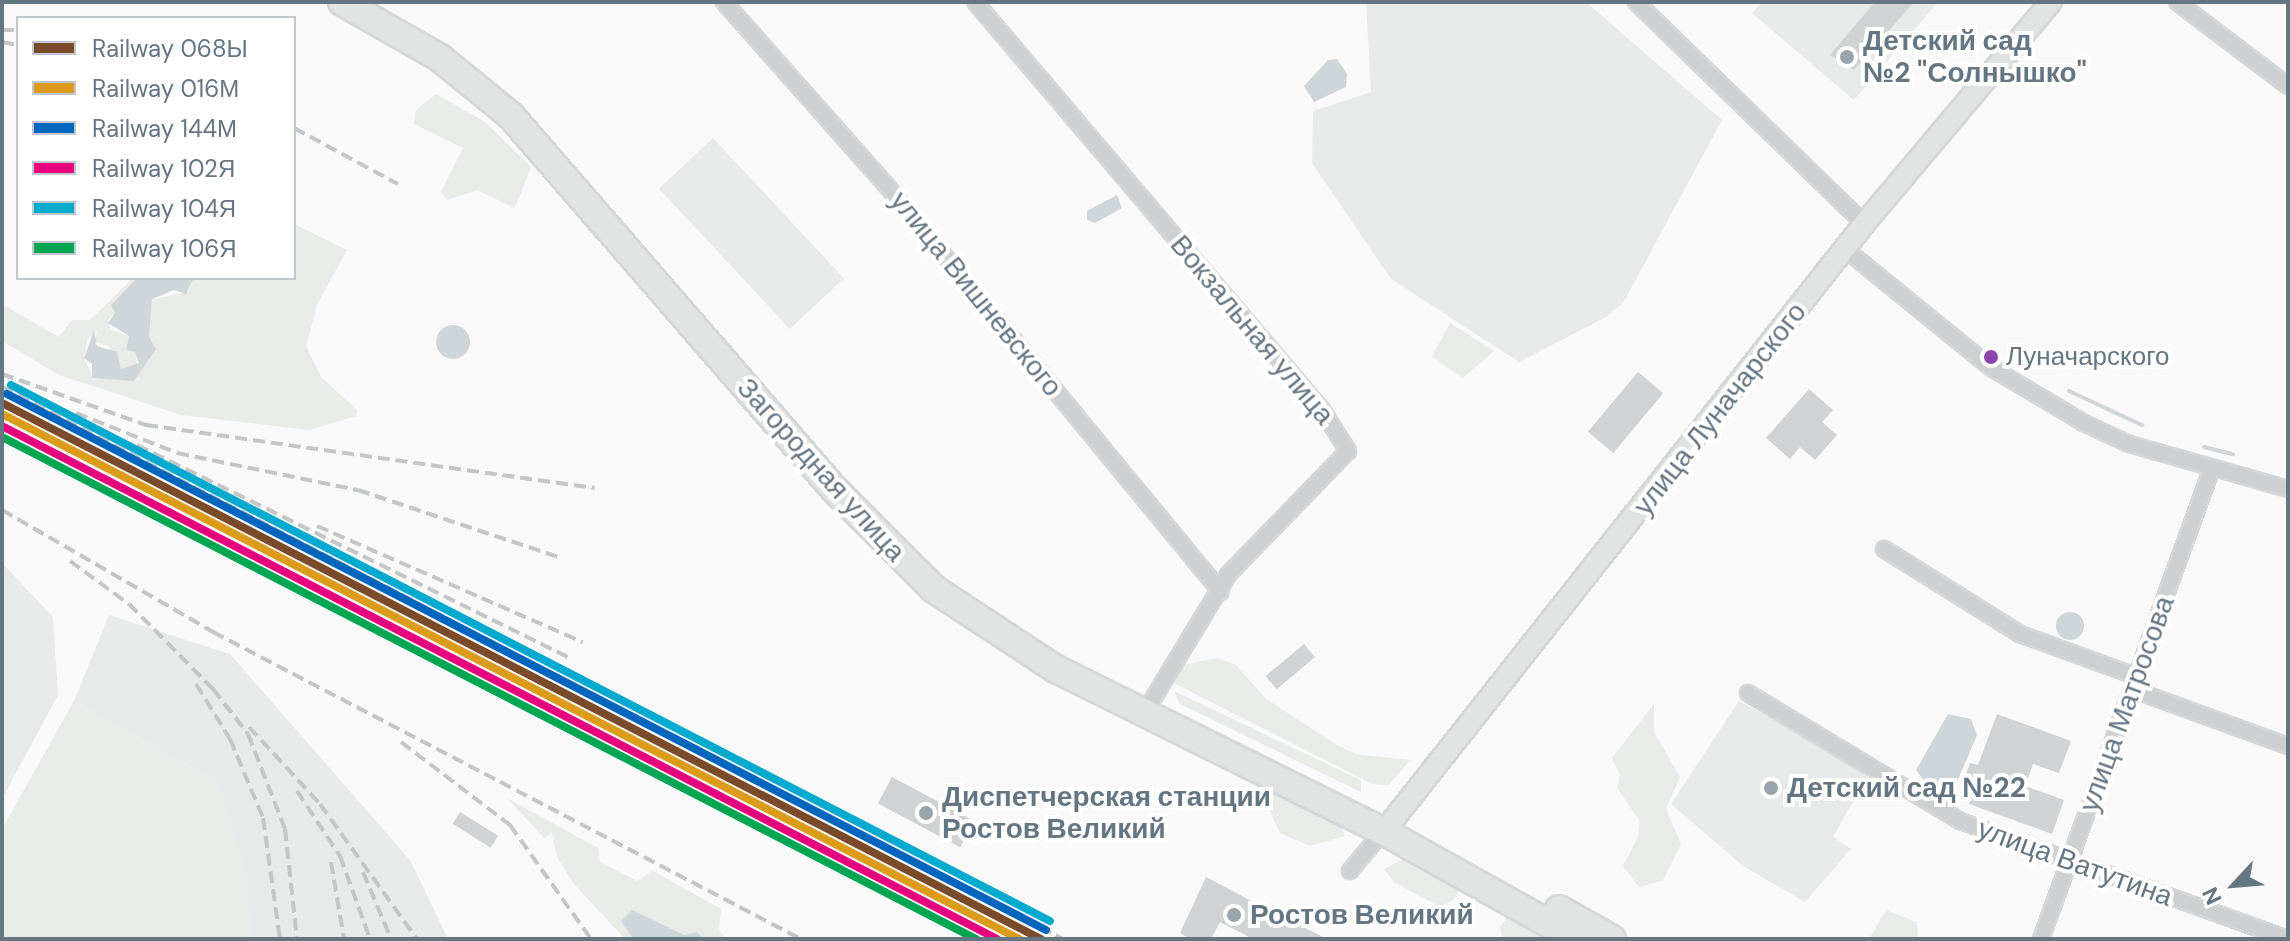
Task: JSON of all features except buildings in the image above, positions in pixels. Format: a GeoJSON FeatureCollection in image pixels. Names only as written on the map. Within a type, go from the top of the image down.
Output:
{"type":"FeatureCollection","features":[{"type":"Feature","properties":{"kind":"highway","name":"Загородная улица"},"geometry":{"type":"LineString","coordinates":[[342,2],[440,58],[502,107],[835,490],[934,589],[1069,676],[1388,826]]}},
{"type":"Feature","properties":{"kind":"highway","name":"Загородная улица"},"geometry":{"type":"LineString","coordinates":[[379,2],[446,42],[515,98],[920,558],[1024,635],[1388,826]]}},
{"type":"Feature","properties":{"kind":"highway"},"geometry":{"type":"LineString","coordinates":[[1388,826],[1576,939]]}},
{"type":"Feature","properties":{"kind":"highway"},"geometry":{"type":"LineString","coordinates":[[1388,826],[1612,939]]}},
{"type":"Feature","properties":{"kind":"street","name":"улица Вишневского"},"geometry":{"type":"LineString","coordinates":[[724,2],[891,191],[1221,592]]}},
{"type":"Feature","properties":{"kind":"street","name":"Вокзальная улица"},"geometry":{"type":"LineString","coordinates":[[975,2],[1345,440],[1344,458],[1228,575],[1221,592],[1151,702]]}},
{"type":"Feature","properties":{"kind":"street"},"geometry":{"type":"LineString","coordinates":[[1636,2],[1864,224]]}},
{"type":"Feature","properties":{"kind":"street","name":"улица Луначарского"},"geometry":{"type":"LineString","coordinates":[[1388,826],[1864,224],[2051,2]]}},
{"type":"Feature","properties":{"kind":"street"},"geometry":{"type":"LineString","coordinates":[[2177,2],[2288,86]]}},
{"type":"Feature","properties":{"kind":"street"},"geometry":{"type":"LineString","coordinates":[[1845,249],[1990,367],[2129,444],[2288,489]]}},
{"type":"Feature","properties":{"kind":"street","name":"улица Матросова"},"geometry":{"type":"LineString","coordinates":[[2041,939],[2212,468]]}},
{"type":"Feature","properties":{"kind":"street"},"geometry":{"type":"LineString","coordinates":[[1884,549],[2020,634],[2288,746]]}},
{"type":"Feature","properties":{"kind":"street","name":"улица Ватутина"},"geometry":{"type":"LineString","coordinates":[[1748,693],[1940,811],[2067,863],[2288,939]]}},
{"type":"Feature","properties":{"kind":"street"},"geometry":{"type":"LineString","coordinates":[[1350,871],[1388,826]]}},
{"type":"Feature","properties":{"kind":"shaded area"},"geometry":{"type":"Polygon","coordinates":[[[1366,2],[1586,2],[1722,120],[1623,303],[1606,317],[1519,362],[1391,279],[1312,163],[1313,111],[1371,92],[1366,2]]]}},
{"type":"Feature","properties":{"kind":"shaded area","name":"Детский сад №2 \"Солнышко\""},"geometry":{"type":"Polygon","coordinates":[[[1762,2],[1938,2],[1854,100],[1752,13],[1762,2]]]}},
{"type":"Feature","properties":{"kind":"shaded area"},"geometry":{"type":"Polygon","coordinates":[[[1337,59],[1347,74],[1346,87],[1314,102],[1304,86],[1328,60],[1337,59]]]}},
{"type":"Feature","properties":{"kind":"shaded area"},"geometry":{"type":"Polygon","coordinates":[[[436,94],[485,122],[531,167],[515,208],[477,190],[447,200],[441,192],[463,148],[414,124],[416,110],[436,94]]]}},
{"type":"Feature","properties":{"kind":"shaded area"},"geometry":{"type":"Polygon","coordinates":[[[713,138],[844,278],[790,329],[659,188],[713,138]]]}},
{"type":"Feature","properties":{"kind":"shaded area"},"geometry":{"type":"Polygon","coordinates":[[[1117,195],[1122,208],[1095,223],[1087,220],[1087,211],[1117,195]]]}},
{"type":"Feature","properties":{"kind":"shaded area"},"geometry":{"type":"Polygon","coordinates":[[[296,225],[347,250],[317,305],[306,346],[321,377],[357,410],[356,416],[310,430],[181,415],[59,375],[2,341],[2,304],[59,337],[72,320],[90,320],[131,280],[136,280],[113,302],[115,313],[108,320],[111,330],[129,336],[126,349],[136,353],[137,365],[121,369],[108,346],[95,342],[97,331],[88,338],[84,358],[94,379],[136,378],[156,349],[149,337],[152,299],[188,292],[192,281],[296,280],[296,225]]]}},
{"type":"Feature","properties":{"kind":"shaded area"},"geometry":{"type":"Polygon","coordinates":[[[135,280],[196,280],[192,281],[186,294],[174,290],[152,299],[149,337],[156,349],[134,381],[92,378],[92,364],[84,358],[94,330],[97,346],[117,352],[121,369],[139,363],[135,352],[126,350],[129,336],[108,323],[115,313],[111,305],[135,280]]]}},
{"type":"Feature","properties":{"kind":"shaded area"},"geometry":{"type":"Polygon","coordinates":[[[1450,323],[1494,351],[1463,378],[1432,357],[1450,323]]]}},
{"type":"Feature","properties":{"kind":"shaded area"},"geometry":{"type":"Polygon","coordinates":[[[453,325],[465,330],[470,342],[465,354],[453,359],[441,354],[436,342],[441,330],[453,325]]]}},
{"type":"Feature","properties":{"kind":"shaded area"},"geometry":{"type":"Polygon","coordinates":[[[2,563],[53,617],[58,695],[2,799],[2,563]]]}},
{"type":"Feature","properties":{"kind":"shaded area"},"geometry":{"type":"Polygon","coordinates":[[[2070,612],[2080,616],[2084,626],[2080,636],[2070,640],[2060,636],[2056,626],[2060,616],[2070,612]]]}},
{"type":"Feature","properties":{"kind":"shaded area"},"geometry":{"type":"Polygon","coordinates":[[[109,615],[230,654],[410,860],[448,939],[253,939],[219,783],[74,701],[109,615]]]}},
{"type":"Feature","properties":{"kind":"shaded area"},"geometry":{"type":"Polygon","coordinates":[[[1216,658],[1236,665],[1266,699],[1339,746],[1356,754],[1410,760],[1389,785],[1372,784],[1174,683],[1183,665],[1216,658]]]}},
{"type":"Feature","properties":{"kind":"shaded area"},"geometry":{"type":"Polygon","coordinates":[[[1174,691],[1361,780],[1361,792],[1180,704],[1174,691]]]}},
{"type":"Feature","properties":{"kind":"shaded area"},"geometry":{"type":"Polygon","coordinates":[[[74,701],[219,783],[246,870],[253,939],[2,939],[2,829],[74,701]]]}},
{"type":"Feature","properties":{"kind":"shaded area","name":"Детский сад №22"},"geometry":{"type":"Polygon","coordinates":[[[1739,701],[1870,771],[1833,837],[1851,849],[1805,902],[1743,866],[1671,804],[1739,701]]]}},
{"type":"Feature","properties":{"kind":"shaded area"},"geometry":{"type":"Polygon","coordinates":[[[1654,704],[1654,732],[1680,777],[1666,809],[1681,844],[1663,880],[1639,887],[1623,866],[1638,837],[1639,820],[1617,788],[1620,775],[1612,758],[1654,704]]]}},
{"type":"Feature","properties":{"kind":"shaded area"},"geometry":{"type":"Polygon","coordinates":[[[1948,714],[1971,719],[1977,735],[1957,782],[1944,790],[1927,785],[1916,770],[1948,714]]]}},
{"type":"Feature","properties":{"kind":"shaded area"},"geometry":{"type":"Polygon","coordinates":[[[1258,786],[1339,824],[1345,836],[1310,846],[1280,833],[1258,786]]]}},
{"type":"Feature","properties":{"kind":"shaded area"},"geometry":{"type":"Polygon","coordinates":[[[507,798],[598,848],[600,862],[637,881],[653,871],[721,909],[719,930],[726,939],[625,939],[574,884],[557,857],[552,833],[544,838],[507,798]]]}},
{"type":"Feature","properties":{"kind":"shaded area"},"geometry":{"type":"Polygon","coordinates":[[[1407,857],[1460,888],[1454,900],[1440,907],[1394,882],[1384,869],[1407,857]]]}},
{"type":"Feature","properties":{"kind":"shaded area"},"geometry":{"type":"Polygon","coordinates":[[[632,910],[684,935],[697,932],[704,939],[633,939],[621,921],[632,910]]]}},
{"type":"Feature","properties":{"kind":"shaded area"},"geometry":{"type":"Polygon","coordinates":[[[1886,910],[1917,922],[1918,939],[1869,939],[1886,910]]]}},
{"type":"Feature","properties":{"kind":"shaded area"},"geometry":{"type":"Polygon","coordinates":[[[1510,913],[1553,939],[1503,939],[1500,927],[1510,913]]]}},
{"type":"Feature","properties":{"kind":"waterway"},"geometry":{"type":"LineString","coordinates":[[2069,391],[2142,425]]}},
{"type":"Feature","properties":{"kind":"waterway"},"geometry":{"type":"LineString","coordinates":[[2204,447],[2233,454]]}},
{"type":"Feature","properties":{"kind":"railway"},"geometry":{"type":"LineString","coordinates":[[2,30],[16,30]]}},
{"type":"Feature","properties":{"kind":"railway"},"geometry":{"type":"LineString","coordinates":[[2,42],[16,45]]}},
{"type":"Feature","properties":{"kind":"railway"},"geometry":{"type":"LineString","coordinates":[[296,129],[398,184]]}},
{"type":"Feature","properties":{"kind":"railway"},"geometry":{"type":"LineString","coordinates":[[2,374],[146,425],[595,488]]}},
{"type":"Feature","properties":{"kind":"railway"},"geometry":{"type":"LineString","coordinates":[[2,387],[1063,939]]}},
{"type":"Feature","properties":{"kind":"railway"},"geometry":{"type":"LineString","coordinates":[[76,413],[177,453],[358,490],[561,558]]}},
{"type":"Feature","properties":{"kind":"railway"},"geometry":{"type":"LineString","coordinates":[[137,445],[571,659]]}},
{"type":"Feature","properties":{"kind":"railway"},"geometry":{"type":"LineString","coordinates":[[2,510],[213,632],[801,939]]}},
{"type":"Feature","properties":{"kind":"railway"},"geometry":{"type":"LineString","coordinates":[[317,526],[583,642]]}},
{"type":"Feature","properties":{"kind":"railway"},"geometry":{"type":"LineString","coordinates":[[70,561],[129,604],[213,689],[248,734],[285,829],[297,939]]}},
{"type":"Feature","properties":{"kind":"railway"},"geometry":{"type":"LineString","coordinates":[[196,684],[230,739],[263,818],[280,939]]}},
{"type":"Feature","properties":{"kind":"railway"},"geometry":{"type":"LineString","coordinates":[[249,727],[320,804],[417,939]]}},
{"type":"Feature","properties":{"kind":"railway"},"geometry":{"type":"LineString","coordinates":[[401,742],[510,825],[591,939]]}},
{"type":"Feature","properties":{"kind":"railway"},"geometry":{"type":"LineString","coordinates":[[297,791],[340,856],[370,939]]}},
{"type":"Feature","properties":{"kind":"railway"},"geometry":{"type":"LineString","coordinates":[[331,862],[344,939]]}},
{"type":"Feature","properties":{"kind":"railway"},"geometry":{"type":"LineString","coordinates":[[363,872],[391,939]]}},
{"type":"Feature","properties":{"kind":"rail line","name":"104Я"},"geometry":{"type":"LineString","coordinates":[[11,385],[1050,921]]}},
{"type":"Feature","properties":{"kind":"rail line","name":"144М"},"geometry":{"type":"LineString","coordinates":[[7,394],[1046,930]]}},
{"type":"Feature","properties":{"kind":"rail line","name":"068Ы"},"geometry":{"type":"LineString","coordinates":[[2,403],[1041,939]]}},
{"type":"Feature","properties":{"kind":"rail line","name":"016М"},"geometry":{"type":"LineString","coordinates":[[2,414],[1019,939]]}},
{"type":"Feature","properties":{"kind":"rail line","name":"102Я"},"geometry":{"type":"LineString","coordinates":[[2,426],[997,939]]}},
{"type":"Feature","properties":{"kind":"rail line","name":"106Я"},"geometry":{"type":"LineString","coordinates":[[2,437],[976,939]]}},
{"type":"Feature","properties":{"kind":"place","name":"Детский сад №2 \"Солнышко\""},"geometry":{"type":"Point","coordinates":[1847,57]}},
{"type":"Feature","properties":{"kind":"place","name":"Луначарского"},"geometry":{"type":"Point","coordinates":[1991,357]}},
{"type":"Feature","properties":{"kind":"place","name":"Детский сад №22"},"geometry":{"type":"Point","coordinates":[1771,788]}},
{"type":"Feature","properties":{"kind":"place","name":"Диспетчерская станции Ростов Великий"},"geometry":{"type":"Point","coordinates":[926,813]}},
{"type":"Feature","properties":{"kind":"place","name":"Ростов Великий"},"geometry":{"type":"Point","coordinates":[1234,915]}}]}
